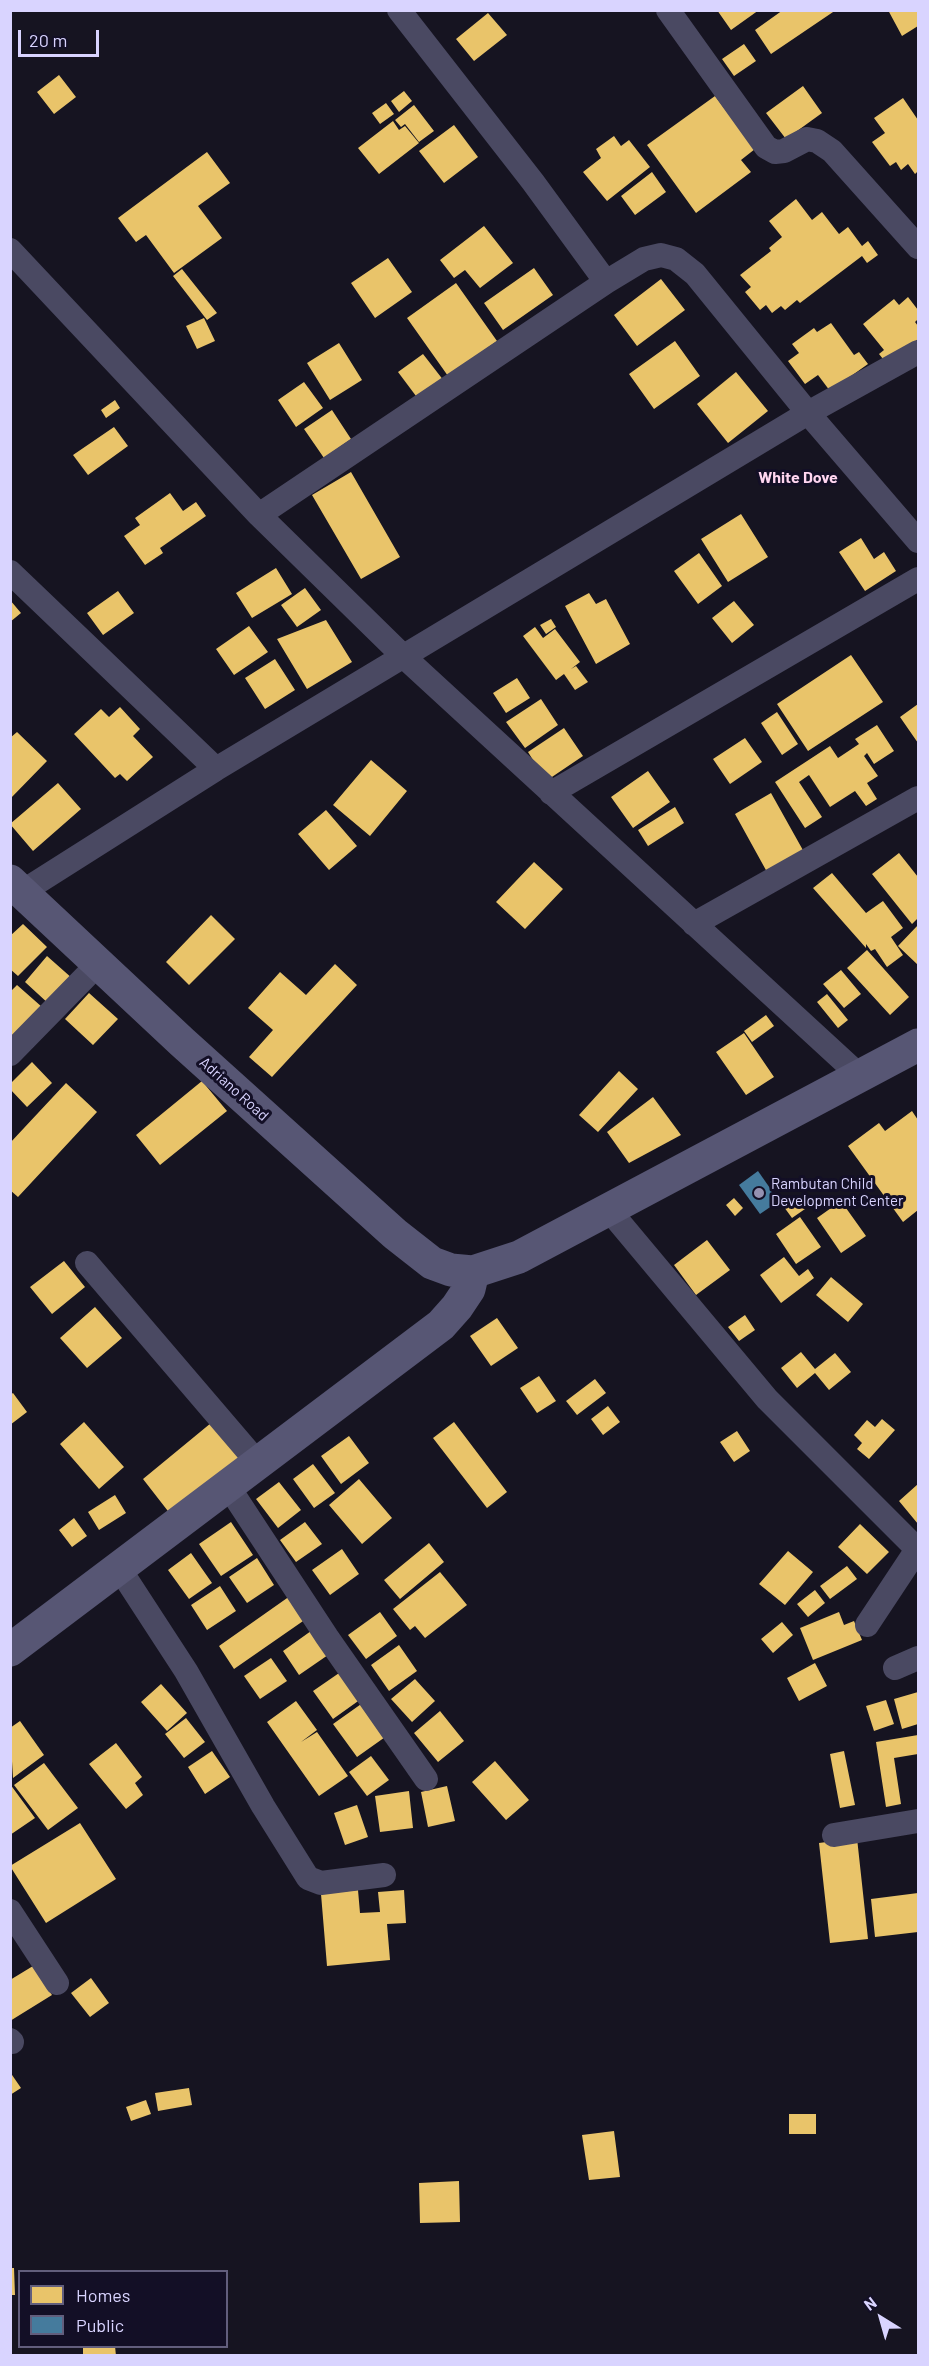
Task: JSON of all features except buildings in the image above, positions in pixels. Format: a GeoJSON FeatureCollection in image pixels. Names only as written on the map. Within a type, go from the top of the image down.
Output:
{"type":"FeatureCollection","features":[{"type":"Feature","properties":{"kind":"street"},"geometry":{"type":"LineString","coordinates":[[399,10],[485,118],[606,282]]}},
{"type":"Feature","properties":{"kind":"street"},"geometry":{"type":"LineString","coordinates":[[668,10],[766,147],[784,152],[807,139],[817,141],[832,151],[918,247]]}},
{"type":"Feature","properties":{"kind":"street"},"geometry":{"type":"LineString","coordinates":[[10,250],[259,515],[404,656],[860,1076]]}},
{"type":"Feature","properties":{"kind":"street"},"geometry":{"type":"LineString","coordinates":[[259,515],[606,282],[644,259],[661,255],[676,259],[695,274],[808,413],[918,541]]}},
{"type":"Feature","properties":{"kind":"street"},"geometry":{"type":"LineString","coordinates":[[16,887],[808,413],[918,352]]}},
{"type":"Feature","properties":{"kind":"street"},"geometry":{"type":"LineString","coordinates":[[10,572],[216,769]]}},
{"type":"Feature","properties":{"kind":"street"},"geometry":{"type":"LineString","coordinates":[[551,793],[918,579]]}},
{"type":"Feature","properties":{"kind":"street"},"geometry":{"type":"LineString","coordinates":[[694,924],[918,798]]}},
{"type":"Feature","properties":{"kind":"street","name":"Adriano Road"},"geometry":{"type":"LineString","coordinates":[[16,887],[414,1251],[432,1263],[450,1270],[473,1272]]}},
{"type":"Feature","properties":{"kind":"street"},"geometry":{"type":"LineString","coordinates":[[10,1054],[98,964]]}},
{"type":"Feature","properties":{"kind":"street"},"geometry":{"type":"LineString","coordinates":[[10,1650],[441,1325],[469,1289],[473,1272],[519,1257],[918,1046]]}},
{"type":"Feature","properties":{"kind":"street"},"geometry":{"type":"LineString","coordinates":[[609,1210],[767,1399],[918,1548],[867,1625]]}},
{"type":"Feature","properties":{"kind":"street"},"geometry":{"type":"LineString","coordinates":[[87,1263],[258,1463]]}},
{"type":"Feature","properties":{"kind":"street"},"geometry":{"type":"LineString","coordinates":[[228,1486],[327,1637],[426,1779]]}},
{"type":"Feature","properties":{"kind":"street"},"geometry":{"type":"LineString","coordinates":[[119,1568],[186,1671],[263,1806],[308,1878],[321,1883],[384,1875]]}},
{"type":"Feature","properties":{"kind":"street"},"geometry":{"type":"LineString","coordinates":[[895,1668],[918,1658]]}},
{"type":"Feature","properties":{"kind":"street"},"geometry":{"type":"LineString","coordinates":[[834,1835],[918,1821]]}},
{"type":"Feature","properties":{"kind":"street"},"geometry":{"type":"LineString","coordinates":[[10,1911],[57,1983]]}},
{"type":"Feature","properties":{"kind":"place","name":"Rambutan Child Development Center"},"geometry":{"type":"Point","coordinates":[759,1193]}},
{"type":"Feature","properties":{"kind":"district","name":"White Dove"},"geometry":{"type":"Point","coordinates":[798,478]}}]}
